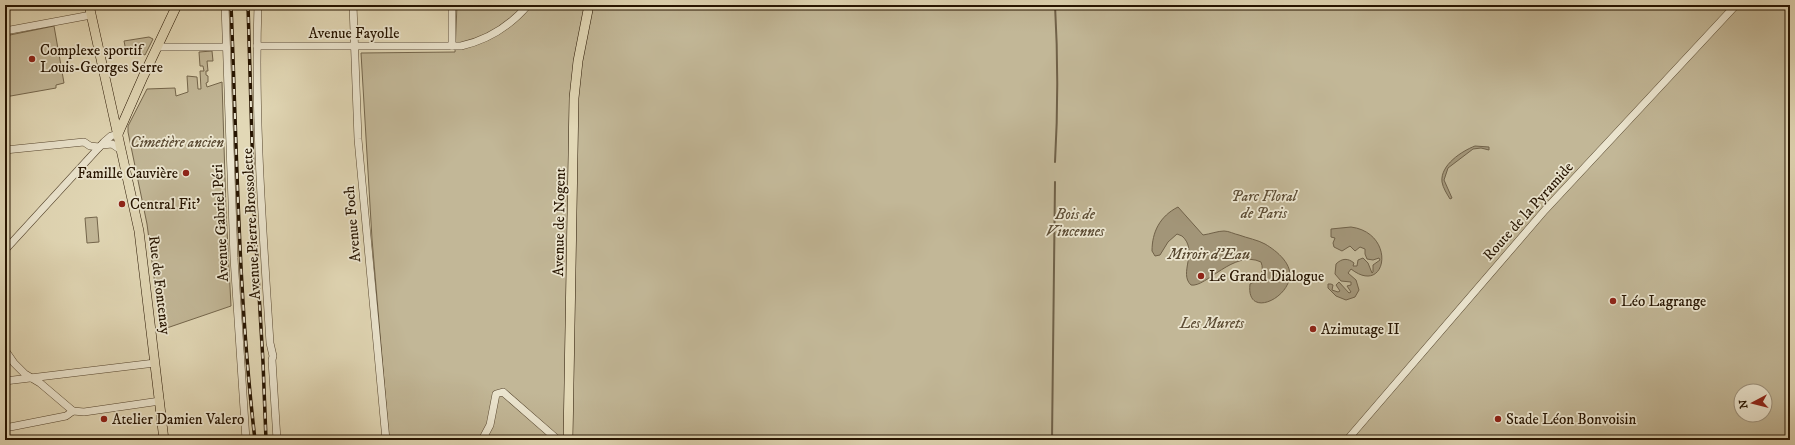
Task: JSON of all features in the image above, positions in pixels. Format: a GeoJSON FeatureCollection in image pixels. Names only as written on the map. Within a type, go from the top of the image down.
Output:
{"type":"FeatureCollection","features":[{"type":"Feature","properties":{"kind":"main road","name":"Rue de Fontenay"},"geometry":{"type":"LineString","coordinates":[[89,5],[139,231],[164,440]]}},
{"type":"Feature","properties":{"kind":"main road"},"geometry":{"type":"LineString","coordinates":[[118,134],[177,5]]}},
{"type":"Feature","properties":{"kind":"main road","name":"Avenue de Nogent"},"geometry":{"type":"LineString","coordinates":[[568,440],[574,98],[578,61],[589,5]]}},
{"type":"Feature","properties":{"kind":"street","name":"Avenue Gabriel Péri"},"geometry":{"type":"LineString","coordinates":[[225,5],[234,258],[246,440]]}},
{"type":"Feature","properties":{"kind":"street","name":"Avenue Pierre Brossolette"},"geometry":{"type":"LineString","coordinates":[[258,5],[257,46],[260,175],[270,343],[273,356],[277,440]]}},
{"type":"Feature","properties":{"kind":"street","name":"Avenue Foch"},"geometry":{"type":"LineString","coordinates":[[353,5],[358,139],[386,440]]}},
{"type":"Feature","properties":{"kind":"street"},"geometry":{"type":"LineString","coordinates":[[452,5],[452,46]]}},
{"type":"Feature","properties":{"kind":"street","name":"Avenue Fayolle"},"geometry":{"type":"LineString","coordinates":[[257,46],[452,46],[474,43],[488,38],[498,32],[528,5]]}},
{"type":"Feature","properties":{"kind":"street","name":"Route de la Pyramide"},"geometry":{"type":"LineString","coordinates":[[1347,440],[1545,210],[1736,5]]}},
{"type":"Feature","properties":{"kind":"street"},"geometry":{"type":"LineString","coordinates":[[5,31],[91,15]]}},
{"type":"Feature","properties":{"kind":"street"},"geometry":{"type":"LineString","coordinates":[[158,47],[226,47]]}},
{"type":"Feature","properties":{"kind":"street"},"geometry":{"type":"LineString","coordinates":[[5,250],[101,146],[111,136],[118,134]]}},
{"type":"Feature","properties":{"kind":"street"},"geometry":{"type":"LineString","coordinates":[[5,150],[84,142],[90,146],[112,144],[121,150]]}},
{"type":"Feature","properties":{"kind":"street"},"geometry":{"type":"LineString","coordinates":[[5,350],[14,363],[73,411],[84,412],[160,401]]}},
{"type":"Feature","properties":{"kind":"street"},"geometry":{"type":"LineString","coordinates":[[5,381],[155,363]]}},
{"type":"Feature","properties":{"kind":"street"},"geometry":{"type":"LineString","coordinates":[[482,440],[490,425],[494,398],[499,392],[507,394],[544,430],[558,440]]}},
{"type":"Feature","properties":{"kind":"street"},"geometry":{"type":"LineString","coordinates":[[5,428],[66,416],[73,411]]}},
{"type":"Feature","properties":{"kind":"green space","name":"Bois de Vincennes"},"geometry":{"type":"Polygon","coordinates":[[[457,5],[1790,5],[1790,440],[389,440],[372,239],[361,53],[455,52],[457,5]]]}},
{"type":"Feature","properties":{"kind":"green space","name":"Complexe sportif Louis-Georges Serre"},"geometry":{"type":"Polygon","coordinates":[[[54,26],[64,83],[56,85],[56,88],[5,97],[5,36],[54,26]]]}},
{"type":"Feature","properties":{"kind":"green space"},"geometry":{"type":"Polygon","coordinates":[[[149,37],[153,39],[145,55],[134,50],[126,51],[124,41],[149,37]]]}},
{"type":"Feature","properties":{"kind":"green space","name":"Cimetière ancien"},"geometry":{"type":"Polygon","coordinates":[[[212,51],[213,61],[207,61],[208,71],[206,71],[206,75],[208,76],[208,82],[206,83],[207,87],[222,82],[231,306],[161,330],[147,224],[128,126],[147,89],[175,88],[176,96],[188,92],[187,76],[197,77],[198,89],[201,89],[200,71],[204,71],[203,66],[200,66],[199,52],[212,51]]]}},
{"type":"Feature","properties":{"kind":"green space"},"geometry":{"type":"Polygon","coordinates":[[[97,217],[99,242],[87,243],[85,218],[97,217]]]}},
{"type":"Feature","properties":{"kind":"water"},"geometry":{"type":"Polygon","coordinates":[[[1475,146],[1489,147],[1489,150],[1481,148],[1473,149],[1448,168],[1444,180],[1452,198],[1450,199],[1442,182],[1444,170],[1458,155],[1475,146]]]}},
{"type":"Feature","properties":{"kind":"water","name":"Miroir d'Eau"},"geometry":{"type":"Polygon","coordinates":[[[1178,207],[1203,235],[1219,231],[1228,231],[1259,241],[1275,250],[1287,264],[1289,269],[1290,274],[1286,288],[1273,299],[1266,302],[1259,303],[1254,300],[1250,294],[1250,284],[1256,280],[1262,272],[1262,266],[1261,262],[1251,259],[1231,264],[1204,281],[1191,285],[1186,274],[1189,248],[1187,242],[1182,236],[1177,234],[1168,242],[1160,255],[1155,256],[1152,251],[1155,231],[1158,225],[1166,215],[1178,207]]]}},
{"type":"Feature","properties":{"kind":"water"},"geometry":{"type":"Polygon","coordinates":[[[1351,227],[1366,232],[1375,240],[1381,250],[1382,261],[1379,270],[1373,275],[1363,275],[1351,269],[1348,273],[1356,280],[1359,290],[1355,297],[1346,300],[1336,296],[1328,288],[1328,284],[1331,284],[1333,285],[1332,290],[1338,292],[1340,291],[1336,285],[1339,282],[1349,293],[1351,292],[1347,286],[1351,285],[1351,282],[1341,281],[1335,274],[1336,264],[1343,260],[1350,260],[1354,263],[1353,266],[1357,266],[1358,260],[1363,258],[1368,263],[1372,273],[1373,265],[1380,260],[1379,258],[1373,260],[1367,259],[1365,249],[1360,247],[1355,251],[1350,246],[1342,251],[1334,247],[1333,243],[1335,238],[1331,237],[1331,229],[1351,227]]]}},
{"type":"Feature","properties":{"kind":"waterway"},"geometry":{"type":"LineString","coordinates":[[1055,5],[1057,44],[1057,123],[1055,162]]}},
{"type":"Feature","properties":{"kind":"waterway"},"geometry":{"type":"LineString","coordinates":[[1052,440],[1055,182]]}},
{"type":"Feature","properties":{"kind":"railway"},"geometry":{"type":"LineString","coordinates":[[231,5],[242,277],[249,386],[255,440]]}},
{"type":"Feature","properties":{"kind":"railway"},"geometry":{"type":"LineString","coordinates":[[248,5],[254,209],[266,440]]}},
{"type":"Feature","properties":{"kind":"place","name":"Complexe sportif Louis-Georges Serre"},"geometry":{"type":"Point","coordinates":[32,59]}},
{"type":"Feature","properties":{"kind":"place","name":"Famille Cauvière"},"geometry":{"type":"Point","coordinates":[186,173]}},
{"type":"Feature","properties":{"kind":"place","name":"Central Fit'"},"geometry":{"type":"Point","coordinates":[122,204]}},
{"type":"Feature","properties":{"kind":"place","name":"Le Grand Dialogue"},"geometry":{"type":"Point","coordinates":[1201,276]}},
{"type":"Feature","properties":{"kind":"place","name":"Léo Lagrange"},"geometry":{"type":"Point","coordinates":[1613,301]}},
{"type":"Feature","properties":{"kind":"place","name":"Azimutage II"},"geometry":{"type":"Point","coordinates":[1313,329]}},
{"type":"Feature","properties":{"kind":"place","name":"Atelier Damien Valero"},"geometry":{"type":"Point","coordinates":[104,419]}},
{"type":"Feature","properties":{"kind":"place","name":"Stade Léon Bonvoisin"},"geometry":{"type":"Point","coordinates":[1498,419]}},
{"type":"Feature","properties":{"kind":"park label","name":"Parc Floral de Paris"},"geometry":{"type":"Point","coordinates":[1264,204]}},
{"type":"Feature","properties":{"kind":"park label","name":"Les Murets"},"geometry":{"type":"Point","coordinates":[1212,323]}}]}
